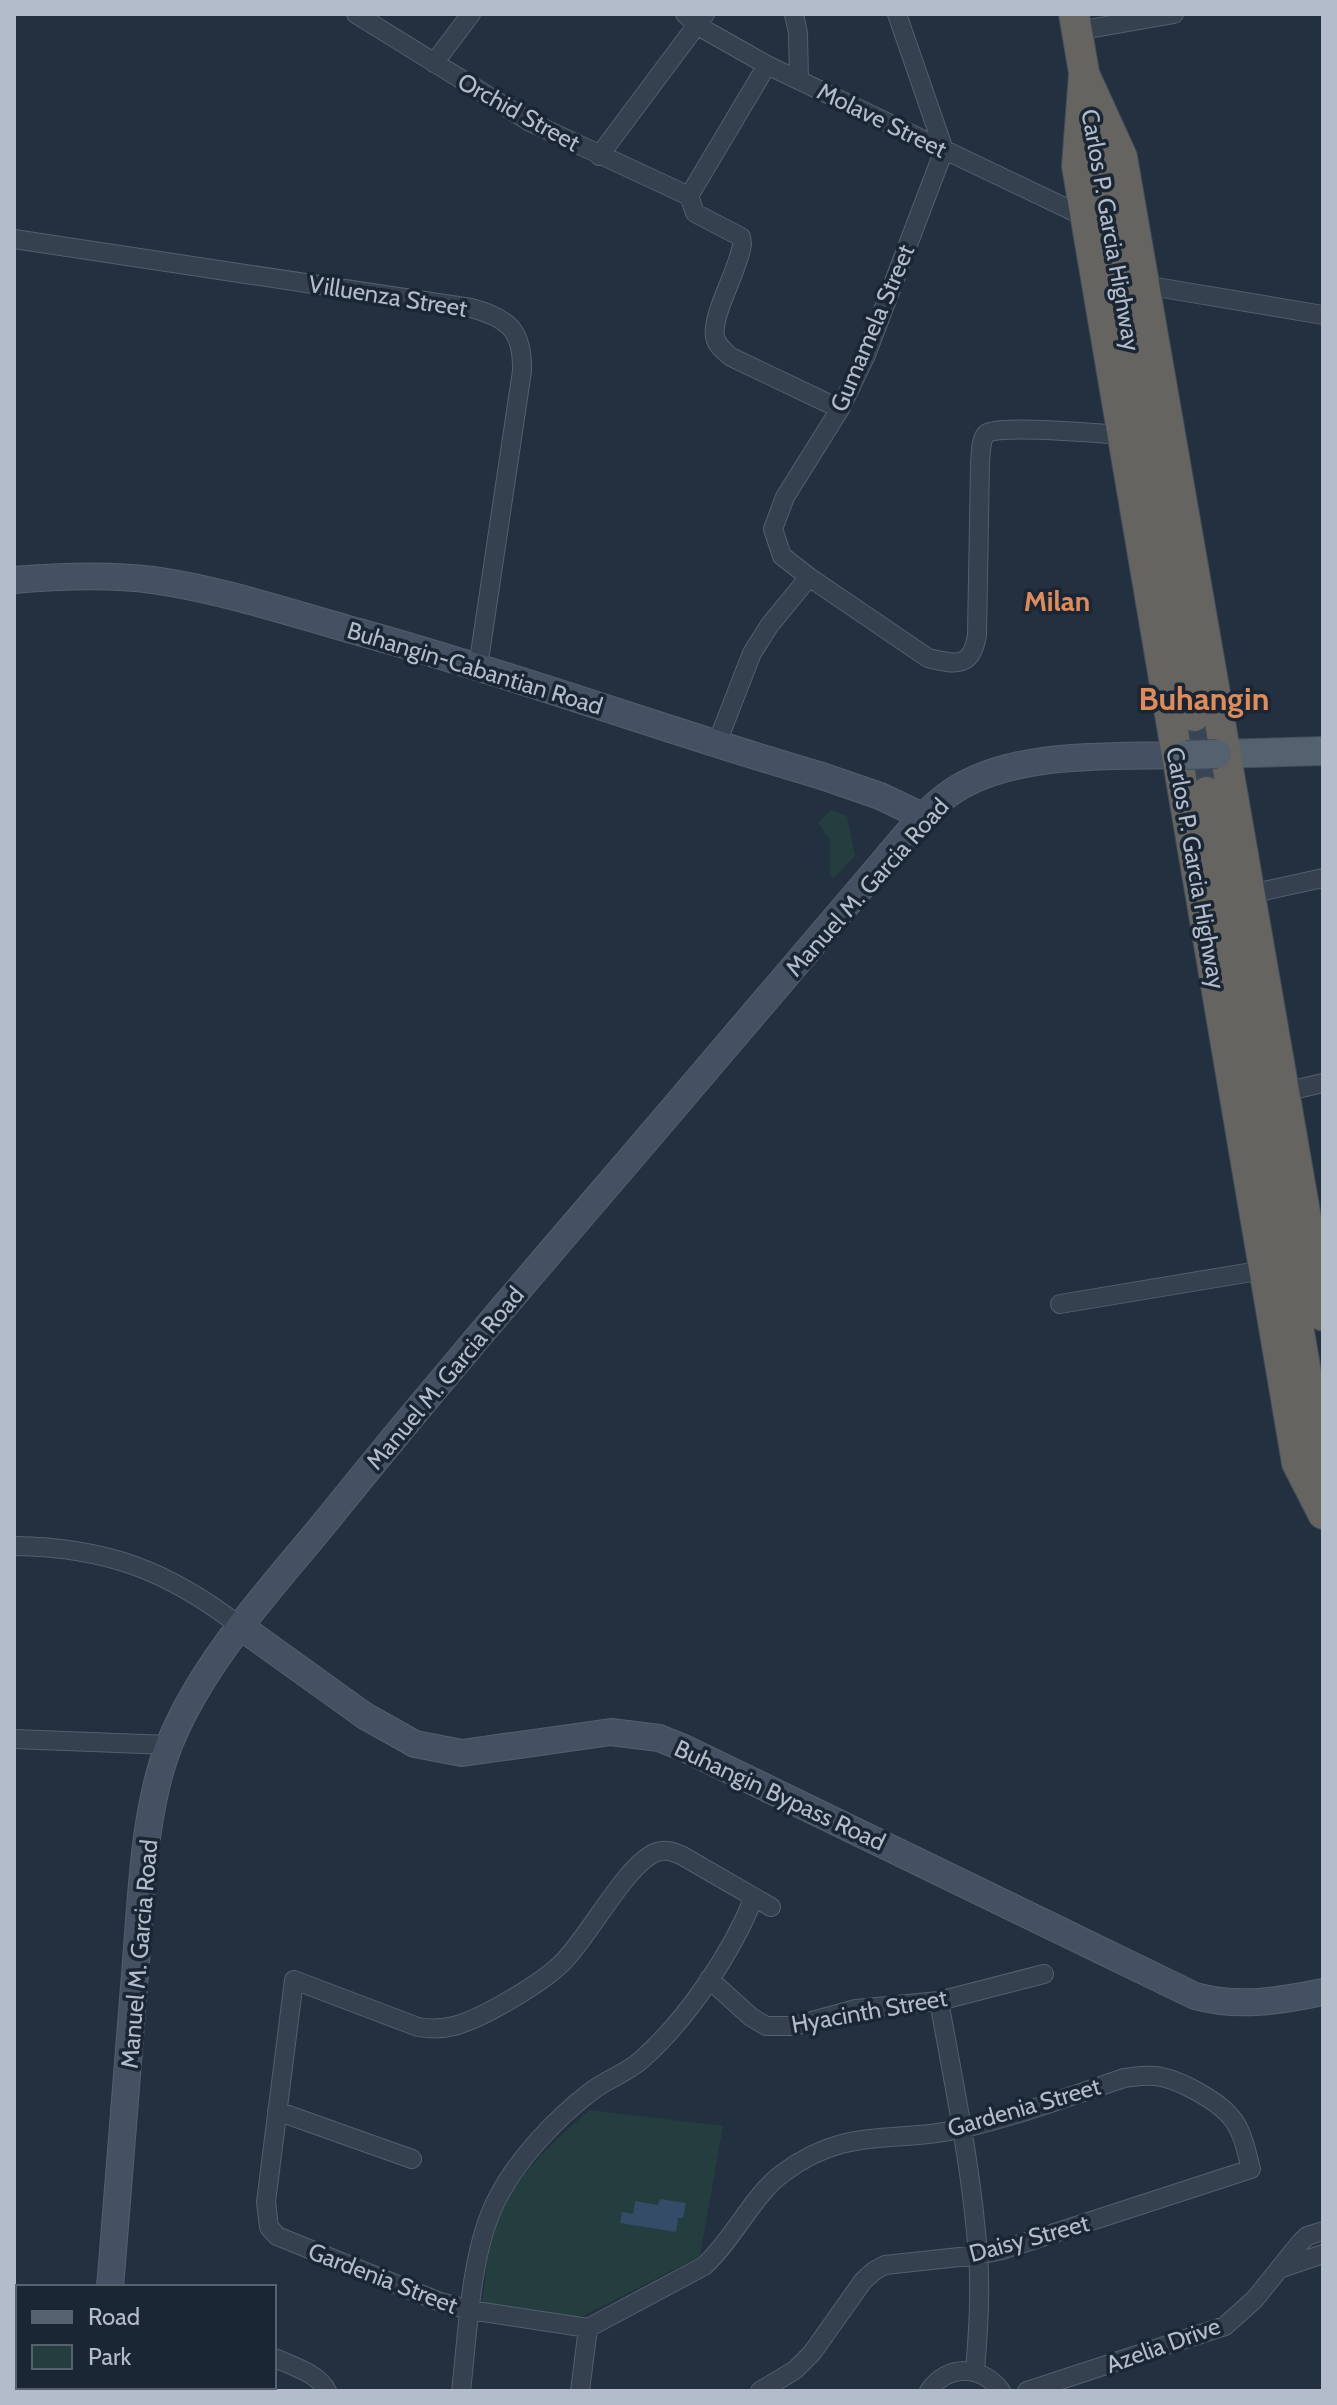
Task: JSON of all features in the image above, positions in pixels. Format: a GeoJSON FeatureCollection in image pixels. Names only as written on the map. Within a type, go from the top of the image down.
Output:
{"type":"FeatureCollection","features":[{"type":"Feature","properties":{"kind":"highway","name":"Carlos P. Garcia Highway"},"geometry":{"type":"LineString","coordinates":[[1076,22],[1194,716]]}},
{"type":"Feature","properties":{"kind":"highway","name":"Carlos P. Garcia Highway"},"geometry":{"type":"LineString","coordinates":[[1084,74],[1077,166],[1085,217],[1181,755],[1297,1463],[1323,1514]]}},
{"type":"Feature","properties":{"kind":"highway","name":"Carlos P. Garcia Highway"},"geometry":{"type":"LineString","coordinates":[[1084,74],[1122,157],[1221,754],[1250,894],[1323,1316]]}},
{"type":"Feature","properties":{"kind":"highway","name":"Carlos P. Garcia Highway"},"geometry":{"type":"LineString","coordinates":[[1207,792],[1323,1472]]}},
{"type":"Feature","properties":{"kind":"main road","name":"Buhangin-Cabantian Road"},"geometry":{"type":"LineString","coordinates":[[14,580],[113,576],[201,589],[478,667],[856,787],[924,817]]}},
{"type":"Feature","properties":{"kind":"main road"},"geometry":{"type":"LineString","coordinates":[[1181,755],[1323,751]]}},
{"type":"Feature","properties":{"kind":"main road","name":"Manuel M. Garcia Road"},"geometry":{"type":"LineString","coordinates":[[110,2285],[145,1868],[155,1797],[169,1745],[204,1680],[241,1627],[480,1334],[935,805],[967,783],[1013,768],[1076,758],[1181,755]]}},
{"type":"Feature","properties":{"kind":"main road","name":"Buhangin Bypass Road"},"geometry":{"type":"LineString","coordinates":[[241,1627],[365,1716],[415,1744],[462,1753],[611,1732],[659,1738],[1195,1996],[1235,2004],[1275,2001],[1323,1992]]}},
{"type":"Feature","properties":{"kind":"street","name":"Orchid Street"},"geometry":{"type":"LineString","coordinates":[[356,14],[530,122],[689,196]]}},
{"type":"Feature","properties":{"kind":"street"},"geometry":{"type":"LineString","coordinates":[[434,63],[471,14]]}},
{"type":"Feature","properties":{"kind":"street"},"geometry":{"type":"LineString","coordinates":[[794,14],[799,44],[799,80]]}},
{"type":"Feature","properties":{"kind":"street"},"geometry":{"type":"LineString","coordinates":[[897,14],[944,150]]}},
{"type":"Feature","properties":{"kind":"street"},"geometry":{"type":"LineString","coordinates":[[1076,22],[1174,14]]}},
{"type":"Feature","properties":{"kind":"street"},"geometry":{"type":"LineString","coordinates":[[599,156],[696,18]]}},
{"type":"Feature","properties":{"kind":"street","name":"Molave Street"},"geometry":{"type":"LineString","coordinates":[[696,18],[767,65],[1085,217]]}},
{"type":"Feature","properties":{"kind":"street"},"geometry":{"type":"LineString","coordinates":[[767,65],[689,196],[695,213],[741,237],[739,259],[718,317],[715,337],[721,349],[731,357],[840,409]]}},
{"type":"Feature","properties":{"kind":"street","name":"Gumamela Street"},"geometry":{"type":"LineString","coordinates":[[944,150],[866,355],[840,409],[785,497],[773,529],[782,556],[928,658],[947,663],[967,660],[973,655],[977,635],[980,464],[987,433],[993,429],[1014,429],[1122,435]]}},
{"type":"Feature","properties":{"kind":"street","name":"Villuenza Street"},"geometry":{"type":"LineString","coordinates":[[14,239],[471,308],[493,314],[508,323],[518,339],[522,371],[478,667]]}},
{"type":"Feature","properties":{"kind":"street"},"geometry":{"type":"LineString","coordinates":[[1144,285],[1323,315]]}},
{"type":"Feature","properties":{"kind":"street"},"geometry":{"type":"LineString","coordinates":[[717,743],[752,653],[769,626],[809,577]]}},
{"type":"Feature","properties":{"kind":"street"},"geometry":{"type":"LineString","coordinates":[[1250,894],[1323,878]]}},
{"type":"Feature","properties":{"kind":"street"},"geometry":{"type":"LineString","coordinates":[[1284,1092],[1323,1083]]}},
{"type":"Feature","properties":{"kind":"street"},"geometry":{"type":"LineString","coordinates":[[1060,1304],[1264,1270]]}},
{"type":"Feature","properties":{"kind":"street"},"geometry":{"type":"LineString","coordinates":[[14,1546],[76,1550],[122,1561],[166,1577],[208,1602],[241,1627]]}},
{"type":"Feature","properties":{"kind":"street"},"geometry":{"type":"LineString","coordinates":[[14,1739],[169,1745]]}},
{"type":"Feature","properties":{"kind":"street","name":"Gardenia Street"},"geometry":{"type":"LineString","coordinates":[[754,1897],[681,1855],[669,1851],[657,1852],[644,1860],[631,1875],[560,1965],[473,2020],[453,2027],[418,2027],[294,1980],[266,2202],[269,2227],[277,2236],[413,2292],[470,2310],[588,2328],[704,2266],[718,2254],[781,2174],[830,2146],[859,2138],[962,2129],[1124,2078],[1157,2076],[1200,2094],[1232,2118],[1240,2131],[1251,2169]]}},
{"type":"Feature","properties":{"kind":"street"},"geometry":{"type":"LineString","coordinates":[[461,2391],[475,2275],[496,2200],[532,2149],[577,2103],[638,2063],[656,2046],[709,1979],[737,1937],[754,1897],[771,1907]]}},
{"type":"Feature","properties":{"kind":"street","name":"Hyacinth Street"},"geometry":{"type":"LineString","coordinates":[[709,1979],[751,2017],[766,2026],[794,2026],[856,2009],[939,2001],[1044,1974]]}},
{"type":"Feature","properties":{"kind":"street"},"geometry":{"type":"LineString","coordinates":[[939,2001],[962,2129],[978,2255],[975,2372]]}},
{"type":"Feature","properties":{"kind":"street"},"geometry":{"type":"LineString","coordinates":[[277,2111],[412,2159]]}},
{"type":"Feature","properties":{"kind":"street","name":"Daisy Street"},"geometry":{"type":"LineString","coordinates":[[760,2391],[795,2370],[812,2353],[849,2299],[874,2271],[885,2265],[978,2255],[1027,2243],[1251,2169]]}},
{"type":"Feature","properties":{"kind":"street","name":"Azelia Drive"},"geometry":{"type":"LineString","coordinates":[[1027,2391],[1225,2326],[1241,2314],[1307,2236],[1323,2231]]}},
{"type":"Feature","properties":{"kind":"street"},"geometry":{"type":"LineString","coordinates":[[1279,2269],[1323,2254]]}},
{"type":"Feature","properties":{"kind":"street"},"geometry":{"type":"LineString","coordinates":[[580,2391],[588,2328]]}},
{"type":"Feature","properties":{"kind":"street"},"geometry":{"type":"LineString","coordinates":[[276,2358],[313,2377],[327,2391]]}},
{"type":"Feature","properties":{"kind":"street"},"geometry":{"type":"LineString","coordinates":[[929,2391],[942,2377],[953,2372],[975,2372],[990,2379],[1001,2391]]}},
{"type":"Feature","properties":{"kind":"green space"},"geometry":{"type":"Polygon","coordinates":[[[831,810],[847,816],[855,856],[833,879],[830,873],[830,840],[818,823],[831,810]]]}},
{"type":"Feature","properties":{"kind":"green space"},"geometry":{"type":"Polygon","coordinates":[[[590,2110],[723,2126],[700,2256],[579,2318],[482,2303],[493,2235],[508,2199],[532,2166],[590,2110]]]}},
{"type":"Feature","properties":{"kind":"water"},"geometry":{"type":"Polygon","coordinates":[[[660,2199],[686,2203],[683,2218],[678,2218],[676,2232],[620,2223],[622,2212],[633,2214],[635,2201],[658,2205],[660,2199]]]}},
{"type":"Feature","properties":{"kind":"tunnel"},"geometry":{"type":"LineString","coordinates":[[1194,716],[1207,792]]}},
{"type":"Feature","properties":{"kind":"district","name":"Milan"},"geometry":{"type":"Point","coordinates":[1057,601]}},
{"type":"Feature","properties":{"kind":"district","name":"Buhangin"},"geometry":{"type":"Point","coordinates":[1204,698]}}]}
